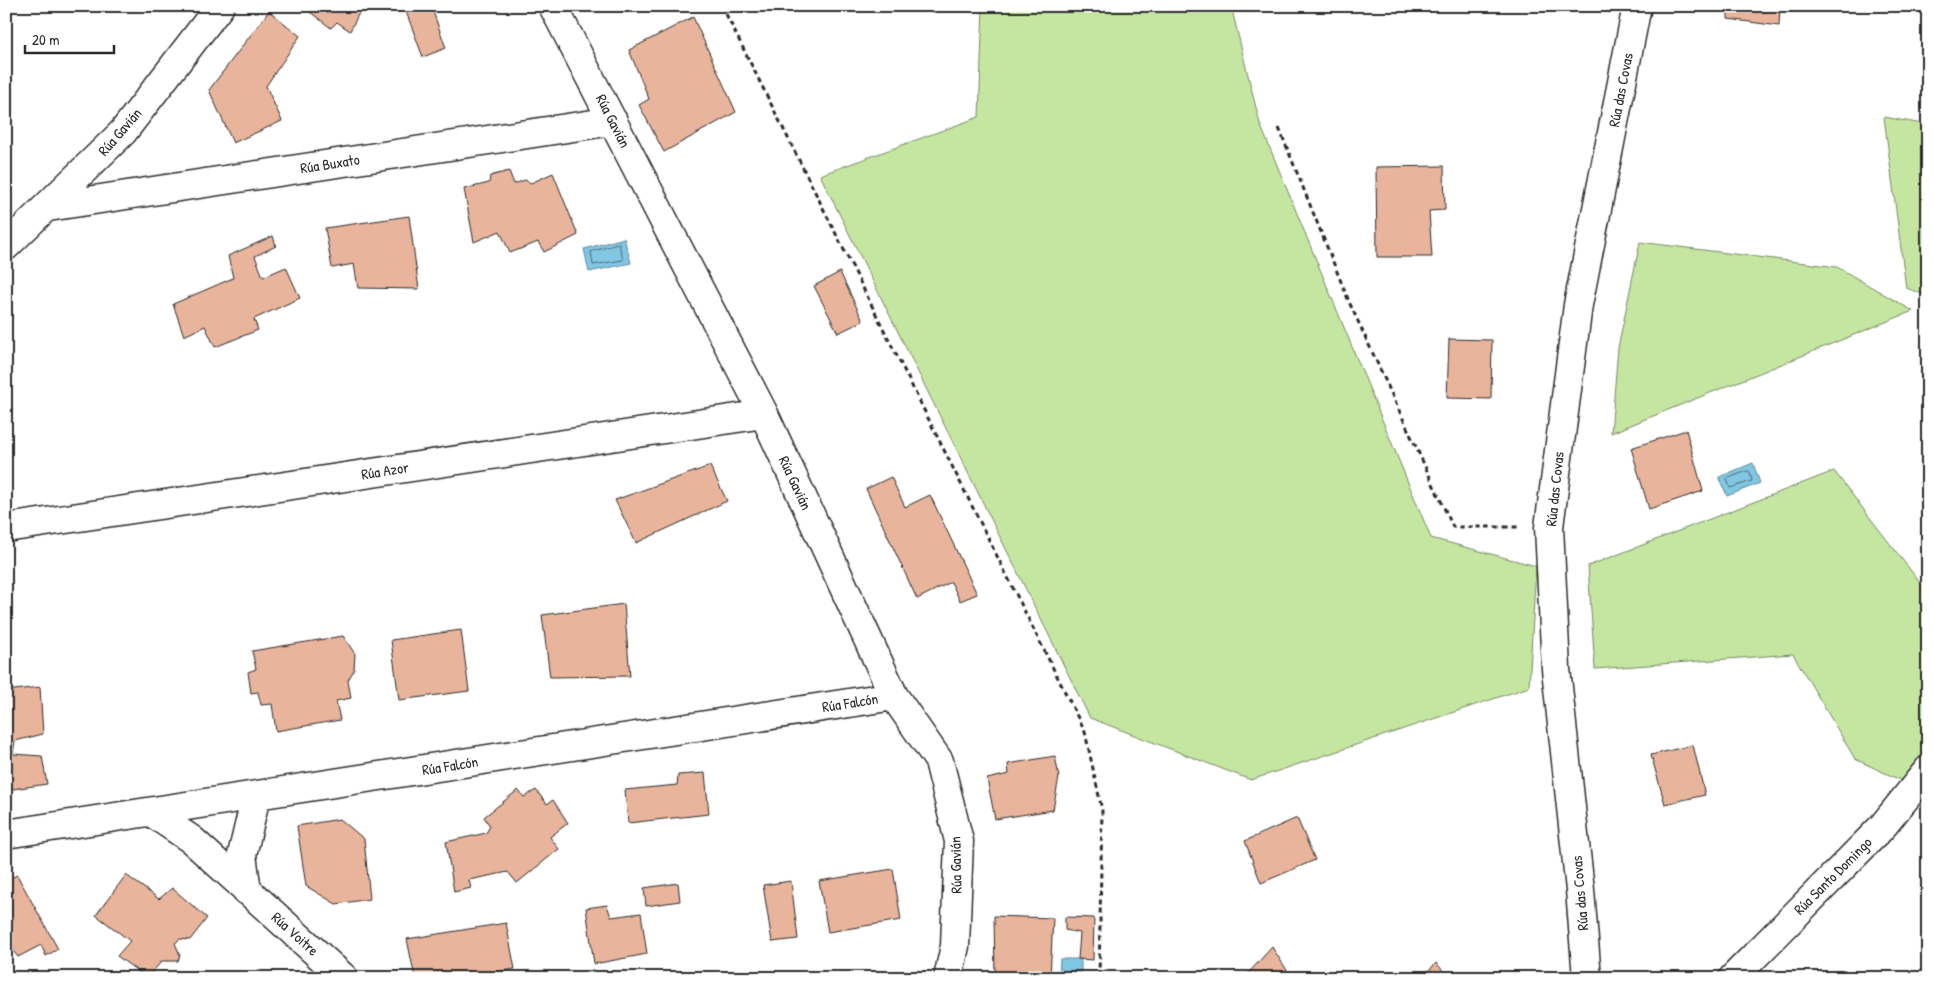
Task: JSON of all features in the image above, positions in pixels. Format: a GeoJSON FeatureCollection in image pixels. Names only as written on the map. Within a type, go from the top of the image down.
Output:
{"type":"FeatureCollection","features":[{"type":"Feature","properties":{"kind":"street","name":"Rúa Gavián"},"geometry":{"type":"LineString","coordinates":[[6,246],[123,132],[220,6]]}},
{"type":"Feature","properties":{"kind":"street","name":"Rúa Gavián"},"geometry":{"type":"LineString","coordinates":[[553,6],[764,414],[894,696],[939,761],[959,841],[955,946],[948,978]]}},
{"type":"Feature","properties":{"kind":"street","name":"Rúa das Covas"},"geometry":{"type":"LineString","coordinates":[[1587,978],[1580,890],[1556,669],[1550,527],[1578,305],[1637,6]]}},
{"type":"Feature","properties":{"kind":"street","name":"Rúa Buxato"},"geometry":{"type":"LineString","coordinates":[[48,207],[613,121]]}},
{"type":"Feature","properties":{"kind":"street","name":"Rúa Azor"},"geometry":{"type":"LineString","coordinates":[[6,528],[764,414]]}},
{"type":"Feature","properties":{"kind":"street","name":"Rúa Falcón"},"geometry":{"type":"LineString","coordinates":[[6,834],[894,696]]}},
{"type":"Feature","properties":{"kind":"street","name":"Rúa Santo Domingo"},"geometry":{"type":"LineString","coordinates":[[1733,978],[1882,827],[1928,770]]}},
{"type":"Feature","properties":{"kind":"street"},"geometry":{"type":"LineString","coordinates":[[247,891],[242,855],[256,796]]}},
{"type":"Feature","properties":{"kind":"street","name":"Rúa Voitre"},"geometry":{"type":"LineString","coordinates":[[151,812],[192,840],[344,978]]}},
{"type":"Feature","properties":{"kind":"path"},"geometry":{"type":"LineString","coordinates":[[722,6],[1085,732],[1102,810],[1099,978]]}},
{"type":"Feature","properties":{"kind":"path"},"geometry":{"type":"LineString","coordinates":[[1279,128],[1350,304],[1453,527],[1550,527]]}},
{"type":"Feature","properties":{"kind":"green space"},"geometry":{"type":"Polygon","coordinates":[[[983,6],[1231,6],[1260,124],[1431,538],[1536,566],[1529,687],[1251,780],[1090,718],[820,175],[979,117],[983,6]]]}},
{"type":"Feature","properties":{"kind":"green space"},"geometry":{"type":"Polygon","coordinates":[[[1884,117],[1928,125],[1928,296],[1906,288],[1884,117]]]}},
{"type":"Feature","properties":{"kind":"green space"},"geometry":{"type":"Polygon","coordinates":[[[1640,242],[1837,267],[1913,311],[1611,433],[1618,348],[1640,242]]]}},
{"type":"Feature","properties":{"kind":"green space"},"geometry":{"type":"Polygon","coordinates":[[[1834,471],[1928,593],[1928,793],[1855,759],[1793,654],[1595,669],[1588,566],[1834,471]]]}},
{"type":"Feature","properties":{"kind":"water"},"geometry":{"type":"Polygon","coordinates":[[[624,238],[631,263],[589,272],[584,249],[624,238]]]}},
{"type":"Feature","properties":{"kind":"water"},"geometry":{"type":"Polygon","coordinates":[[[1753,463],[1760,483],[1727,496],[1719,477],[1753,463]]]}},
{"type":"Feature","properties":{"kind":"water"},"geometry":{"type":"Polygon","coordinates":[[[1060,959],[1081,959],[1081,978],[1059,978],[1060,959]]]}},
{"type":"Feature","properties":{"kind":"building"},"geometry":{"type":"Polygon","coordinates":[[[302,6],[353,6],[360,11],[350,31],[337,22],[331,28],[302,6]]]}},
{"type":"Feature","properties":{"kind":"building"},"geometry":{"type":"Polygon","coordinates":[[[414,6],[431,6],[446,48],[423,57],[405,9],[414,6]]]}},
{"type":"Feature","properties":{"kind":"building"},"geometry":{"type":"Polygon","coordinates":[[[1728,6],[1780,6],[1779,26],[1728,19],[1728,6]]]}},
{"type":"Feature","properties":{"kind":"building"},"geometry":{"type":"Polygon","coordinates":[[[269,11],[300,36],[266,86],[282,121],[233,143],[209,90],[269,11]]]}},
{"type":"Feature","properties":{"kind":"building"},"geometry":{"type":"Polygon","coordinates":[[[693,17],[736,112],[664,152],[639,105],[649,99],[629,50],[693,17]]]}},
{"type":"Feature","properties":{"kind":"building"},"geometry":{"type":"Polygon","coordinates":[[[1444,166],[1445,210],[1429,211],[1432,257],[1377,257],[1376,167],[1444,166]]]}},
{"type":"Feature","properties":{"kind":"building"},"geometry":{"type":"Polygon","coordinates":[[[509,171],[514,184],[525,180],[531,183],[553,173],[578,235],[544,252],[538,242],[510,253],[500,231],[474,242],[464,189],[489,183],[490,176],[509,171]]]}},
{"type":"Feature","properties":{"kind":"building"},"geometry":{"type":"Polygon","coordinates":[[[409,216],[419,289],[358,288],[354,264],[332,268],[325,228],[409,216]]]}},
{"type":"Feature","properties":{"kind":"building"},"geometry":{"type":"Polygon","coordinates":[[[273,236],[276,246],[255,256],[263,277],[286,267],[300,298],[254,319],[258,330],[215,347],[205,326],[184,336],[173,304],[233,278],[228,256],[273,236]]]}},
{"type":"Feature","properties":{"kind":"building"},"geometry":{"type":"Polygon","coordinates":[[[840,272],[863,321],[838,333],[814,286],[840,272]]]}},
{"type":"Feature","properties":{"kind":"building"},"geometry":{"type":"Polygon","coordinates":[[[1449,339],[1492,340],[1491,399],[1447,398],[1449,339]]]}},
{"type":"Feature","properties":{"kind":"building"},"geometry":{"type":"Polygon","coordinates":[[[1686,430],[1703,491],[1649,509],[1631,448],[1686,430]]]}},
{"type":"Feature","properties":{"kind":"building"},"geometry":{"type":"Polygon","coordinates":[[[710,466],[727,501],[636,543],[615,500],[710,466]]]}},
{"type":"Feature","properties":{"kind":"building"},"geometry":{"type":"Polygon","coordinates":[[[891,477],[905,507],[930,495],[977,594],[960,601],[951,582],[917,599],[866,489],[891,477]]]}},
{"type":"Feature","properties":{"kind":"building"},"geometry":{"type":"Polygon","coordinates":[[[624,604],[630,676],[550,677],[542,615],[624,604]]]}},
{"type":"Feature","properties":{"kind":"building"},"geometry":{"type":"Polygon","coordinates":[[[461,630],[469,691],[399,700],[391,640],[461,630]]]}},
{"type":"Feature","properties":{"kind":"building"},"geometry":{"type":"Polygon","coordinates":[[[343,636],[355,654],[354,670],[348,680],[351,698],[336,701],[340,720],[276,731],[272,704],[261,705],[258,692],[251,693],[248,672],[256,669],[252,651],[343,636]]]}},
{"type":"Feature","properties":{"kind":"building"},"geometry":{"type":"Polygon","coordinates":[[[40,687],[43,734],[15,741],[13,754],[42,756],[47,784],[6,790],[6,691],[40,687]]]}},
{"type":"Feature","properties":{"kind":"building"},"geometry":{"type":"Polygon","coordinates":[[[1693,745],[1705,795],[1665,804],[1651,755],[1693,745]]]}},
{"type":"Feature","properties":{"kind":"building"},"geometry":{"type":"Polygon","coordinates":[[[1055,756],[1059,777],[1053,810],[995,819],[987,779],[1009,774],[1008,764],[1055,756]]]}},
{"type":"Feature","properties":{"kind":"building"},"geometry":{"type":"Polygon","coordinates":[[[705,773],[709,814],[628,823],[625,790],[677,785],[678,775],[705,773]]]}},
{"type":"Feature","properties":{"kind":"building"},"geometry":{"type":"Polygon","coordinates":[[[518,790],[524,797],[536,790],[547,804],[553,800],[568,823],[550,837],[559,849],[517,883],[508,872],[469,880],[471,888],[454,892],[446,842],[486,833],[490,826],[484,817],[518,790]]]}},
{"type":"Feature","properties":{"kind":"building"},"geometry":{"type":"Polygon","coordinates":[[[1297,818],[1315,860],[1261,883],[1245,841],[1297,818]]]}},
{"type":"Feature","properties":{"kind":"building"},"geometry":{"type":"Polygon","coordinates":[[[340,819],[364,839],[370,899],[336,904],[306,886],[297,826],[340,819]]]}},
{"type":"Feature","properties":{"kind":"building"},"geometry":{"type":"Polygon","coordinates":[[[893,869],[901,920],[828,932],[819,881],[893,869]]]}},
{"type":"Feature","properties":{"kind":"building"},"geometry":{"type":"Polygon","coordinates":[[[17,875],[58,949],[46,956],[41,945],[18,957],[6,942],[6,880],[17,875]]]}},
{"type":"Feature","properties":{"kind":"building"},"geometry":{"type":"Polygon","coordinates":[[[126,875],[159,899],[172,888],[207,918],[190,940],[180,939],[175,943],[180,955],[178,961],[162,961],[147,978],[117,956],[130,941],[96,915],[126,875]]]}},
{"type":"Feature","properties":{"kind":"building"},"geometry":{"type":"Polygon","coordinates":[[[791,881],[798,939],[772,942],[763,885],[791,881]]]}},
{"type":"Feature","properties":{"kind":"building"},"geometry":{"type":"Polygon","coordinates":[[[678,883],[680,901],[646,906],[644,888],[678,883]]]}},
{"type":"Feature","properties":{"kind":"building"},"geometry":{"type":"Polygon","coordinates":[[[607,905],[611,917],[641,913],[647,954],[594,964],[586,908],[607,905]]]}},
{"type":"Feature","properties":{"kind":"building"},"geometry":{"type":"Polygon","coordinates":[[[994,916],[1053,918],[1050,978],[995,978],[994,916]]]}},
{"type":"Feature","properties":{"kind":"building"},"geometry":{"type":"Polygon","coordinates":[[[1065,917],[1094,918],[1093,960],[1078,959],[1080,933],[1065,930],[1065,917]]]}},
{"type":"Feature","properties":{"kind":"building"},"geometry":{"type":"Polygon","coordinates":[[[506,923],[515,969],[458,978],[415,978],[407,939],[506,923]]]}},
{"type":"Feature","properties":{"kind":"building"},"geometry":{"type":"Polygon","coordinates":[[[1272,947],[1292,978],[1244,978],[1272,947]]]}},
{"type":"Feature","properties":{"kind":"building"},"geometry":{"type":"Polygon","coordinates":[[[1436,963],[1450,978],[1422,978],[1436,963]]]}}]}
